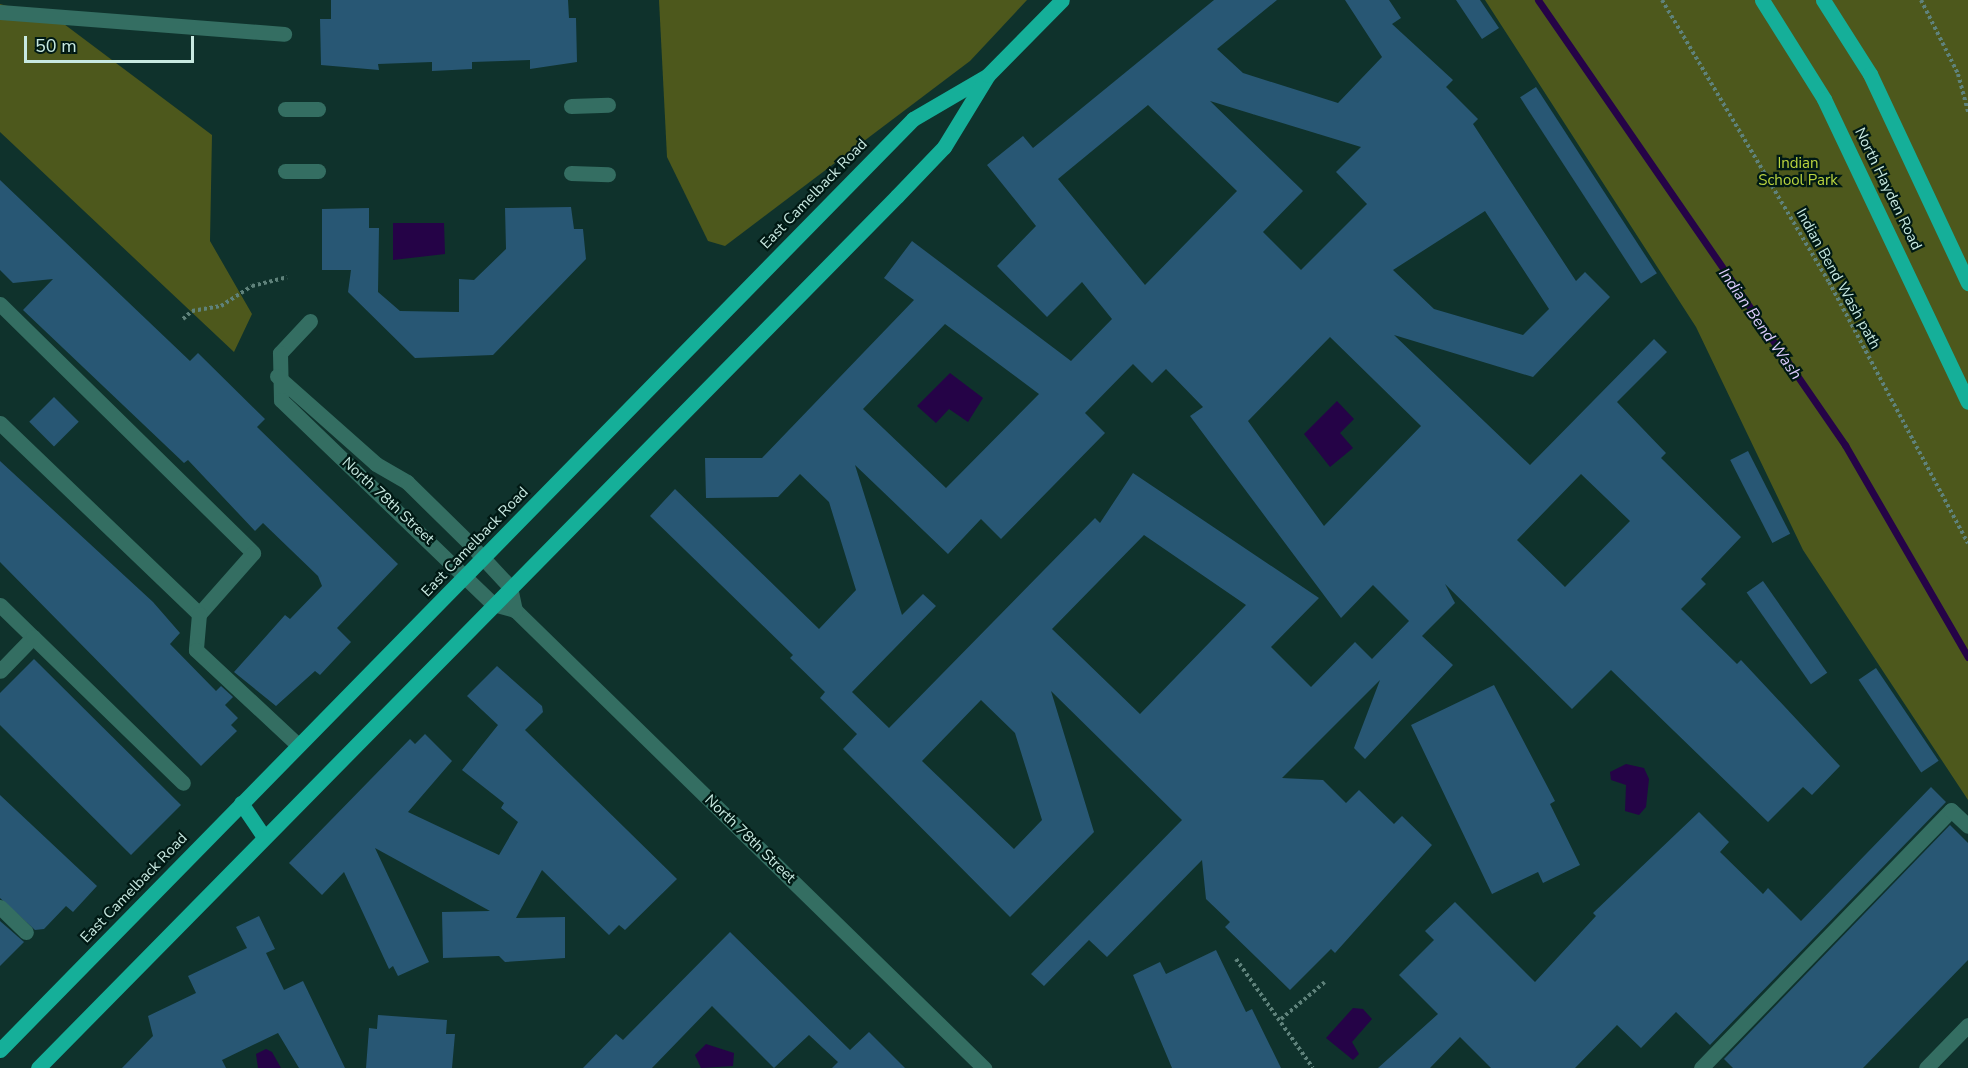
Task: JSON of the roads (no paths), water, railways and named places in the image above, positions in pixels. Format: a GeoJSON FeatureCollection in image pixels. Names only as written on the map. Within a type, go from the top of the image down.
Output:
{"type":"FeatureCollection","features":[{"type":"Feature","properties":{"kind":"main road","name":"East Camelback Road"},"geometry":{"type":"LineString","coordinates":[[38,1068],[944,147],[988,75],[1062,0]]}},
{"type":"Feature","properties":{"kind":"main road","name":"North Hayden Road"},"geometry":{"type":"LineString","coordinates":[[1762,0],[1824,99],[1968,402]]}},
{"type":"Feature","properties":{"kind":"main road"},"geometry":{"type":"LineString","coordinates":[[1823,0],[1870,74],[1968,283]]}},
{"type":"Feature","properties":{"kind":"main road","name":"East Camelback Road"},"geometry":{"type":"LineString","coordinates":[[0,1050],[298,745],[484,559],[913,118],[988,75]]}},
{"type":"Feature","properties":{"kind":"main road"},"geometry":{"type":"LineString","coordinates":[[242,803],[264,837]]}},
{"type":"Feature","properties":{"kind":"street"},"geometry":{"type":"LineString","coordinates":[[0,12],[284,34]]}},
{"type":"Feature","properties":{"kind":"street"},"geometry":{"type":"LineString","coordinates":[[571,106],[608,105]]}},
{"type":"Feature","properties":{"kind":"street"},"geometry":{"type":"LineString","coordinates":[[285,109],[318,109]]}},
{"type":"Feature","properties":{"kind":"street"},"geometry":{"type":"LineString","coordinates":[[285,171],[318,171]]}},
{"type":"Feature","properties":{"kind":"street"},"geometry":{"type":"LineString","coordinates":[[571,174],[608,174]]}},
{"type":"Feature","properties":{"kind":"street"},"geometry":{"type":"LineString","coordinates":[[0,304],[253,553],[199,614],[196,650],[298,745]]}},
{"type":"Feature","properties":{"kind":"street"},"geometry":{"type":"LineString","coordinates":[[277,376],[280,353],[310,321]]}},
{"type":"Feature","properties":{"kind":"street","name":"North 78th Street"},"geometry":{"type":"LineString","coordinates":[[277,376],[376,464],[407,483],[510,587]]}},
{"type":"Feature","properties":{"kind":"street","name":"North 78th Street"},"geometry":{"type":"LineString","coordinates":[[277,376],[281,400],[494,604],[515,610],[984,1068]]}},
{"type":"Feature","properties":{"kind":"street"},"geometry":{"type":"LineString","coordinates":[[0,423],[199,614]]}},
{"type":"Feature","properties":{"kind":"street"},"geometry":{"type":"LineString","coordinates":[[510,587],[515,610]]}},
{"type":"Feature","properties":{"kind":"street"},"geometry":{"type":"LineString","coordinates":[[0,605],[183,783]]}},
{"type":"Feature","properties":{"kind":"street"},"geometry":{"type":"LineString","coordinates":[[0,671],[33,637]]}},
{"type":"Feature","properties":{"kind":"street"},"geometry":{"type":"LineString","coordinates":[[1701,1068],[1951,810],[1968,826]]}},
{"type":"Feature","properties":{"kind":"street"},"geometry":{"type":"LineString","coordinates":[[0,907],[26,932]]}},
{"type":"Feature","properties":{"kind":"street"},"geometry":{"type":"LineString","coordinates":[[1926,1068],[1968,1025]]}},
{"type":"Feature","properties":{"kind":"waterway","name":"Indian Bend Wash"},"geometry":{"type":"LineString","coordinates":[[1538,0],[1845,445],[1968,657]]}},
{"type":"Feature","properties":{"kind":"park label","name":"Indian School Park"},"geometry":{"type":"Point","coordinates":[1798,172]}}]}
